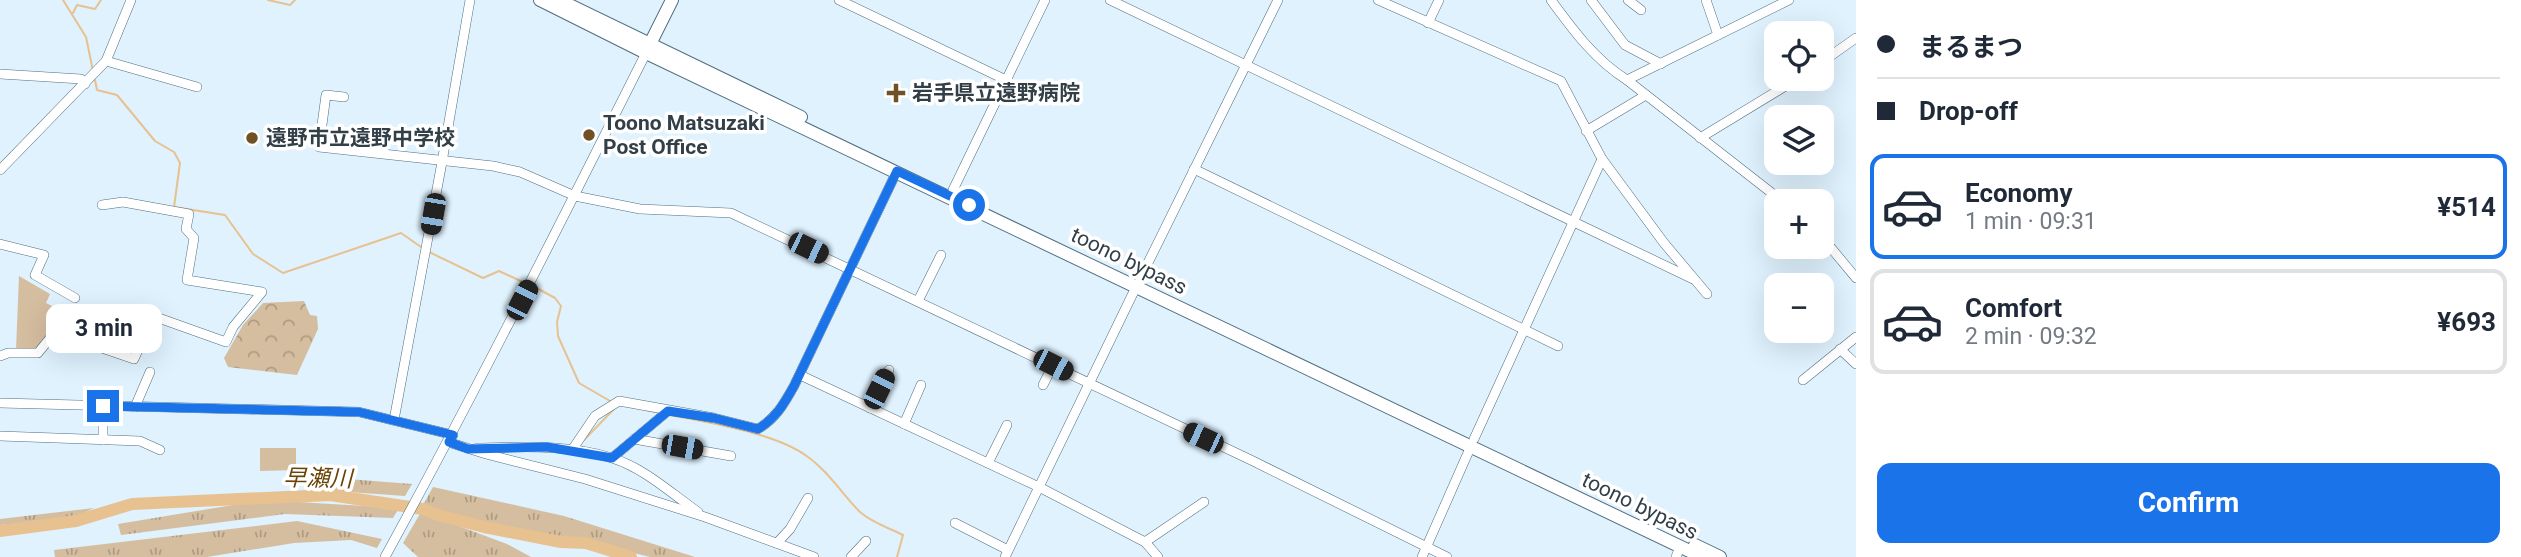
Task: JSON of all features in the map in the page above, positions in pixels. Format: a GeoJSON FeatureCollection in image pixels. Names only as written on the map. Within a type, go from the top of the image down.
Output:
{"type":"FeatureCollection","features":[{"type":"Feature","properties":{"kind":"highway","name":"toono bypass"},"geometry":{"type":"LineString","coordinates":[[540,0],[953,190],[1138,282]]}},
{"type":"Feature","properties":{"kind":"highway","name":"toono bypass"},"geometry":{"type":"LineString","coordinates":[[558,0],[648,49],[897,171],[1720,557]]}},
{"type":"Feature","properties":{"kind":"highway"},"geometry":{"type":"LineString","coordinates":[[648,49],[672,0]]}},
{"type":"Feature","properties":{"kind":"highway","name":"toono bypass"},"geometry":{"type":"LineString","coordinates":[[1473,442],[1678,552],[1702,557]]}},
{"type":"Feature","properties":{"kind":"street"},"geometry":{"type":"LineString","coordinates":[[0,170],[106,61],[131,0]]}},
{"type":"Feature","properties":{"kind":"street"},"geometry":{"type":"LineString","coordinates":[[394,420],[470,0]]}},
{"type":"Feature","properties":{"kind":"street"},"geometry":{"type":"LineString","coordinates":[[839,0],[1006,80]]}},
{"type":"Feature","properties":{"kind":"street"},"geometry":{"type":"LineString","coordinates":[[953,190],[1045,0]]}},
{"type":"Feature","properties":{"kind":"street"},"geometry":{"type":"LineString","coordinates":[[1110,0],[1693,279]]}},
{"type":"Feature","properties":{"kind":"street"},"geometry":{"type":"LineString","coordinates":[[955,523],[1006,554],[1278,0]]}},
{"type":"Feature","properties":{"kind":"street"},"geometry":{"type":"LineString","coordinates":[[1378,0],[1561,81],[1602,159],[1640,213],[1707,294]]}},
{"type":"Feature","properties":{"kind":"street"},"geometry":{"type":"LineString","coordinates":[[1429,23],[1439,0]]}},
{"type":"Feature","properties":{"kind":"street"},"geometry":{"type":"LineString","coordinates":[[1551,0],[1577,35],[1607,68],[1627,80],[1766,189]]}},
{"type":"Feature","properties":{"kind":"street"},"geometry":{"type":"LineString","coordinates":[[1628,0],[1641,10]]}},
{"type":"Feature","properties":{"kind":"street"},"geometry":{"type":"LineString","coordinates":[[1706,0],[1718,35]]}},
{"type":"Feature","properties":{"kind":"street"},"geometry":{"type":"LineString","coordinates":[[1627,80],[1789,0]]}},
{"type":"Feature","properties":{"kind":"street"},"geometry":{"type":"LineString","coordinates":[[1597,3],[1625,46],[1661,64]]}},
{"type":"Feature","properties":{"kind":"street"},"geometry":{"type":"LineString","coordinates":[[1834,54],[1856,38]]}},
{"type":"Feature","properties":{"kind":"street"},"geometry":{"type":"LineString","coordinates":[[385,557],[449,442],[648,49]]}},
{"type":"Feature","properties":{"kind":"street"},"geometry":{"type":"LineString","coordinates":[[106,61],[197,87]]}},
{"type":"Feature","properties":{"kind":"street"},"geometry":{"type":"LineString","coordinates":[[0,74],[81,79],[85,84]]}},
{"type":"Feature","properties":{"kind":"street"},"geometry":{"type":"LineString","coordinates":[[1700,138],[1777,91]]}},
{"type":"Feature","properties":{"kind":"street"},"geometry":{"type":"LineString","coordinates":[[344,97],[326,95],[319,147],[493,166],[520,172],[575,196],[640,209],[731,213],[1253,461],[1424,552],[1447,557]]}},
{"type":"Feature","properties":{"kind":"street"},"geometry":{"type":"LineString","coordinates":[[1586,131],[1646,95]]}},
{"type":"Feature","properties":{"kind":"street"},"geometry":{"type":"LineString","coordinates":[[1424,552],[1602,159]]}},
{"type":"Feature","properties":{"kind":"street"},"geometry":{"type":"LineString","coordinates":[[1194,169],[1558,346]]}},
{"type":"Feature","properties":{"kind":"street"},"geometry":{"type":"LineString","coordinates":[[572,450],[595,416],[619,401],[758,429],[772,421],[800,375],[897,171]]}},
{"type":"Feature","properties":{"kind":"street"},"geometry":{"type":"LineString","coordinates":[[0,356],[38,354],[55,332],[134,359],[153,316],[226,342],[233,327],[262,292],[187,280],[194,238],[186,229],[189,214],[123,202],[102,205]]}},
{"type":"Feature","properties":{"kind":"street"},"geometry":{"type":"LineString","coordinates":[[0,244],[44,255],[35,275],[75,298]]}},
{"type":"Feature","properties":{"kind":"street"},"geometry":{"type":"LineString","coordinates":[[1834,251],[1856,278]]}},
{"type":"Feature","properties":{"kind":"street"},"geometry":{"type":"LineString","coordinates":[[918,301],[941,255]]}},
{"type":"Feature","properties":{"kind":"street"},"geometry":{"type":"LineString","coordinates":[[1803,380],[1856,337]]}},
{"type":"Feature","properties":{"kind":"street"},"geometry":{"type":"LineString","coordinates":[[1840,349],[1856,364]]}},
{"type":"Feature","properties":{"kind":"street"},"geometry":{"type":"LineString","coordinates":[[1043,385],[1053,365]]}},
{"type":"Feature","properties":{"kind":"street"},"geometry":{"type":"LineString","coordinates":[[870,408],[889,370]]}},
{"type":"Feature","properties":{"kind":"street"},"geometry":{"type":"LineString","coordinates":[[135,407],[150,372]]}},
{"type":"Feature","properties":{"kind":"street"},"geometry":{"type":"LineString","coordinates":[[800,375],[1039,487],[1145,542],[1158,557]]}},
{"type":"Feature","properties":{"kind":"street"},"geometry":{"type":"LineString","coordinates":[[904,424],[921,385]]}},
{"type":"Feature","properties":{"kind":"street"},"geometry":{"type":"LineString","coordinates":[[0,403],[359,412],[394,420],[468,449],[585,479],[705,517],[814,557]]}},
{"type":"Feature","properties":{"kind":"street"},"geometry":{"type":"LineString","coordinates":[[103,406],[103,440]]}},
{"type":"Feature","properties":{"kind":"street"},"geometry":{"type":"LineString","coordinates":[[612,458],[668,411]]}},
{"type":"Feature","properties":{"kind":"street"},"geometry":{"type":"LineString","coordinates":[[988,463],[1007,425]]}},
{"type":"Feature","properties":{"kind":"street"},"geometry":{"type":"LineString","coordinates":[[0,436],[140,441],[160,450]]}},
{"type":"Feature","properties":{"kind":"street"},"geometry":{"type":"LineString","coordinates":[[634,439],[731,456]]}},
{"type":"Feature","properties":{"kind":"street"},"geometry":{"type":"LineString","coordinates":[[468,449],[547,447],[612,458],[646,475],[705,517]]}},
{"type":"Feature","properties":{"kind":"street"},"geometry":{"type":"LineString","coordinates":[[777,543],[790,529],[808,498]]}},
{"type":"Feature","properties":{"kind":"street"},"geometry":{"type":"LineString","coordinates":[[1145,542],[1204,502]]}},
{"type":"Feature","properties":{"kind":"street"},"geometry":{"type":"LineString","coordinates":[[851,557],[866,541]]}},
{"type":"Feature","properties":{"kind":"green space"},"geometry":{"type":"Polygon","coordinates":[[[19,276],[50,294],[46,303],[60,310],[38,350],[16,350],[19,276]]]}},
{"type":"Feature","properties":{"kind":"green space"},"geometry":{"type":"Polygon","coordinates":[[[304,301],[310,315],[317,316],[318,329],[297,375],[228,367],[224,358],[243,325],[263,303],[304,301]]]}},
{"type":"Feature","properties":{"kind":"green space"},"geometry":{"type":"Polygon","coordinates":[[[260,448],[296,448],[296,470],[260,471],[260,448]]]}},
{"type":"Feature","properties":{"kind":"green space"},"geometry":{"type":"Polygon","coordinates":[[[322,477],[412,484],[405,496],[321,490],[322,477]]]}},
{"type":"Feature","properties":{"kind":"green space"},"geometry":{"type":"Polygon","coordinates":[[[433,487],[564,516],[695,557],[650,557],[586,541],[485,524],[422,507],[433,487]]]}},
{"type":"Feature","properties":{"kind":"green space"},"geometry":{"type":"Polygon","coordinates":[[[263,500],[399,508],[393,518],[285,514],[121,535],[118,524],[263,500]]]}},
{"type":"Feature","properties":{"kind":"green space"},"geometry":{"type":"Polygon","coordinates":[[[94,508],[72,519],[0,525],[0,519],[94,508]]]}},
{"type":"Feature","properties":{"kind":"green space"},"geometry":{"type":"Polygon","coordinates":[[[421,512],[507,544],[531,557],[418,557],[403,543],[421,512]]]}},
{"type":"Feature","properties":{"kind":"green space"},"geometry":{"type":"Polygon","coordinates":[[[297,521],[382,539],[377,548],[351,540],[294,543],[207,557],[55,557],[54,550],[297,521]]]}},
{"type":"Feature","properties":{"kind":"waterway"},"geometry":{"type":"LineString","coordinates":[[63,0],[86,37],[93,71]]}},
{"type":"Feature","properties":{"kind":"waterway"},"geometry":{"type":"LineString","coordinates":[[73,13],[77,5],[95,9],[101,0]]}},
{"type":"Feature","properties":{"kind":"waterway"},"geometry":{"type":"LineString","coordinates":[[268,0],[290,5],[295,0]]}},
{"type":"Feature","properties":{"kind":"waterway"},"geometry":{"type":"LineString","coordinates":[[95,80],[97,90],[117,95],[155,141],[174,152],[180,163],[174,207],[225,215],[253,254],[283,273],[401,233],[421,247]]}},
{"type":"Feature","properties":{"kind":"waterway"},"geometry":{"type":"LineString","coordinates":[[429,252],[483,278],[499,271],[525,283]]}},
{"type":"Feature","properties":{"kind":"waterway"},"geometry":{"type":"LineString","coordinates":[[533,286],[555,298],[561,306],[557,322],[558,336],[579,383],[610,401]]}},
{"type":"Feature","properties":{"kind":"waterway"},"geometry":{"type":"LineString","coordinates":[[584,440],[614,409]]}},
{"type":"Feature","properties":{"kind":"waterway"},"geometry":{"type":"LineString","coordinates":[[646,410],[661,413]]}},
{"type":"Feature","properties":{"kind":"waterway"},"geometry":{"type":"LineString","coordinates":[[670,415],[761,435],[779,441],[808,457],[864,516],[903,535],[897,557]]}},
{"type":"Feature","properties":{"kind":"waterway","name":"早瀬川"},"geometry":{"type":"LineString","coordinates":[[0,531],[76,521],[132,504],[330,495],[423,509],[484,527],[561,542],[586,543],[631,557]]}},
{"type":"Feature","properties":{"kind":"place","name":"岩手県立遠野病院"},"geometry":{"type":"Point","coordinates":[896,93]}},
{"type":"Feature","properties":{"kind":"place","name":"Toono Matsuzaki Post Office"},"geometry":{"type":"Point","coordinates":[589,135]}},
{"type":"Feature","properties":{"kind":"place","name":"遠野市立遠野中学校"},"geometry":{"type":"Point","coordinates":[252,138]}},
{"type":"Feature","properties":{"kind":"route"},"geometry":{"type":"LineString","coordinates":[[103,406],[359,412],[453,435],[449,442],[468,449],[547,447],[612,458],[668,411],[714,418],[758,429],[772,421],[794,386],[897,171],[969,205]]}}]}
